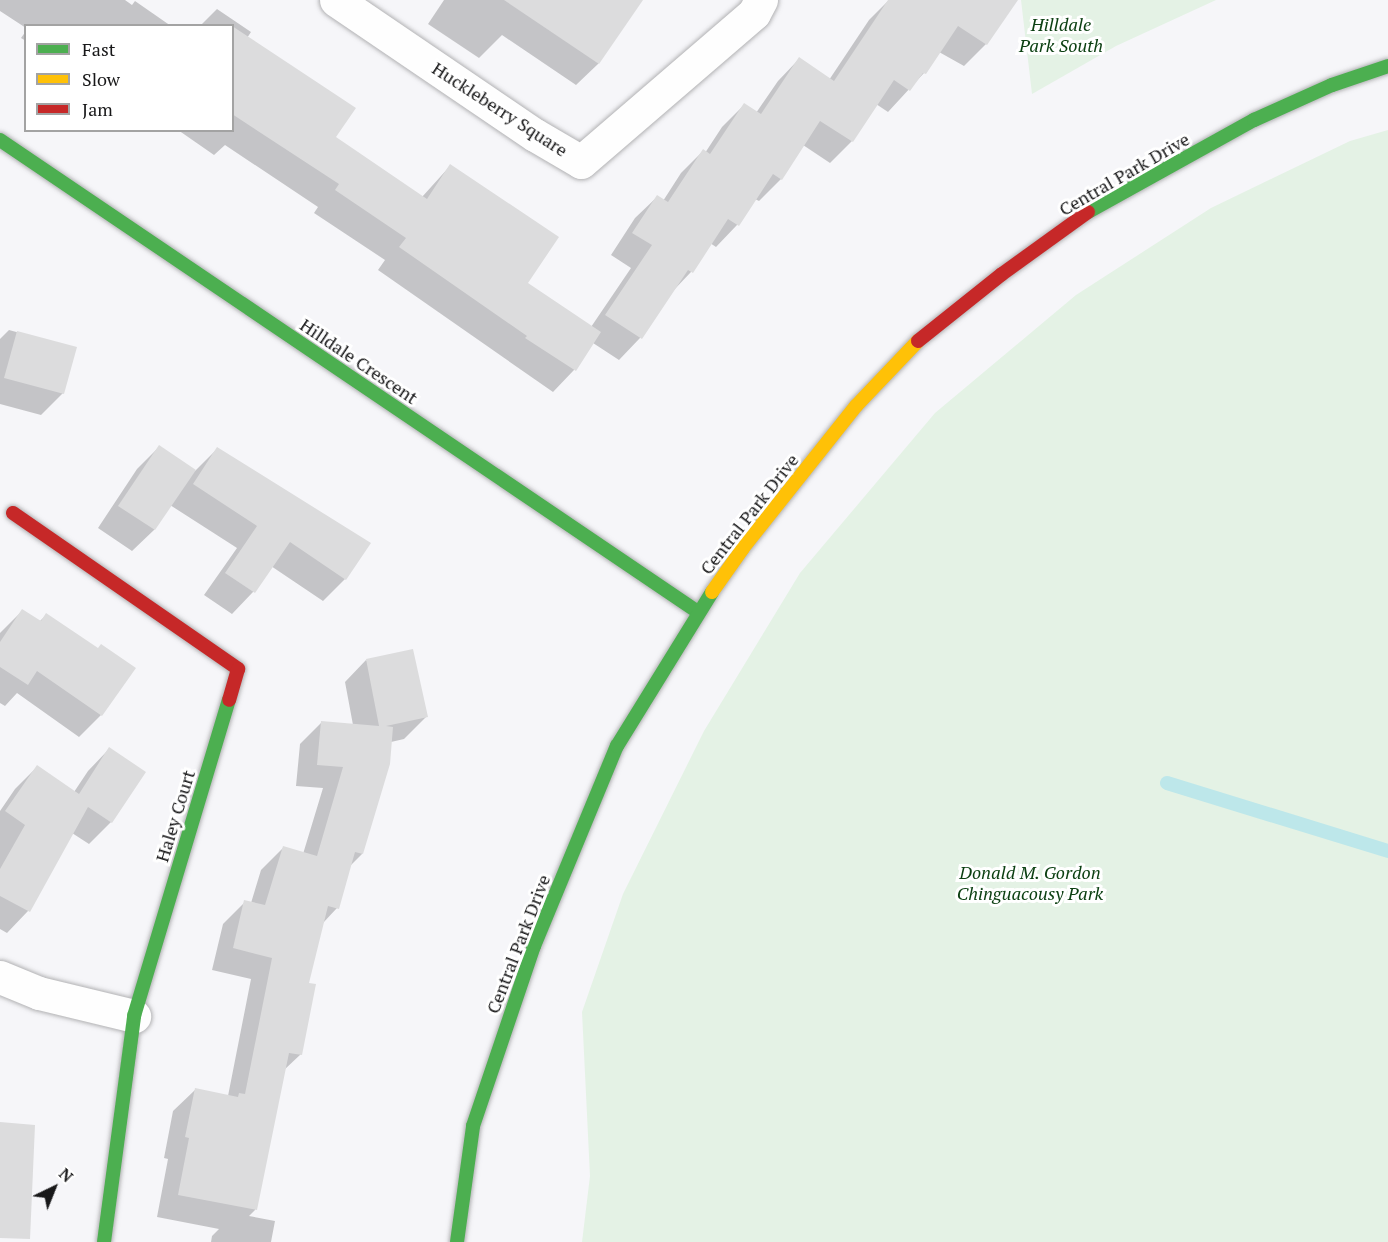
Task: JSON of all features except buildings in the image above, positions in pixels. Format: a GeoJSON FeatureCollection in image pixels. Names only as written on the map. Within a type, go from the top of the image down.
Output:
{"type":"FeatureCollection","features":[{"type":"Feature","properties":{"kind":"street","name":"Huckleberry Square"},"geometry":{"type":"LineString","coordinates":[[336,0],[535,135],[581,162],[754,13],[761,0]]}},
{"type":"Feature","properties":{"kind":"street","name":"Central Park Drive"},"geometry":{"type":"LineString","coordinates":[[457,1242],[473,1126],[534,946],[617,746],[698,612],[743,548],[856,406],[927,332],[1002,273],[1092,209],[1254,120],[1332,85],[1388,66]]}},
{"type":"Feature","properties":{"kind":"street","name":"Hilldale Crescent"},"geometry":{"type":"LineString","coordinates":[[0,140],[698,612]]}},
{"type":"Feature","properties":{"kind":"street","name":"Haley Court"},"geometry":{"type":"LineString","coordinates":[[13,513],[238,669],[134,1016],[104,1242]]}},
{"type":"Feature","properties":{"kind":"street"},"geometry":{"type":"LineString","coordinates":[[0,977],[39,993],[134,1016]]}},
{"type":"Feature","properties":{"kind":"green space","name":"Hilldale Park South"},"geometry":{"type":"Polygon","coordinates":[[[1021,0],[1216,0],[1116,46],[1032,94],[1021,0]]]}},
{"type":"Feature","properties":{"kind":"green space","name":"Donald M. Gordon Chinguacousy Park"},"geometry":{"type":"Polygon","coordinates":[[[1388,130],[1388,1242],[582,1242],[590,1176],[582,1012],[623,894],[704,731],[800,573],[935,413],[1076,295],[1211,208],[1350,141],[1388,130]]]}},
{"type":"Feature","properties":{"kind":"waterway"},"geometry":{"type":"LineString","coordinates":[[1167,783],[1388,851]]}},
{"type":"Feature","properties":{"kind":"traffic: fast"},"geometry":{"type":"LineString","coordinates":[[1088,212],[1254,120],[1332,85],[1388,66]]}},
{"type":"Feature","properties":{"kind":"traffic: fast"},"geometry":{"type":"LineString","coordinates":[[0,140],[698,612]]}},
{"type":"Feature","properties":{"kind":"traffic: fast"},"geometry":{"type":"LineString","coordinates":[[457,1242],[473,1126],[534,946],[617,746],[712,592]]}},
{"type":"Feature","properties":{"kind":"traffic: fast"},"geometry":{"type":"LineString","coordinates":[[104,1242],[134,1016],[229,700]]}},
{"type":"Feature","properties":{"kind":"traffic: slow"},"geometry":{"type":"LineString","coordinates":[[712,592],[743,548],[856,406],[918,341]]}},
{"type":"Feature","properties":{"kind":"traffic: jam"},"geometry":{"type":"LineString","coordinates":[[918,341],[1002,274],[1088,212]]}},
{"type":"Feature","properties":{"kind":"traffic: jam"},"geometry":{"type":"LineString","coordinates":[[13,513],[238,669],[229,700]]}}]}
